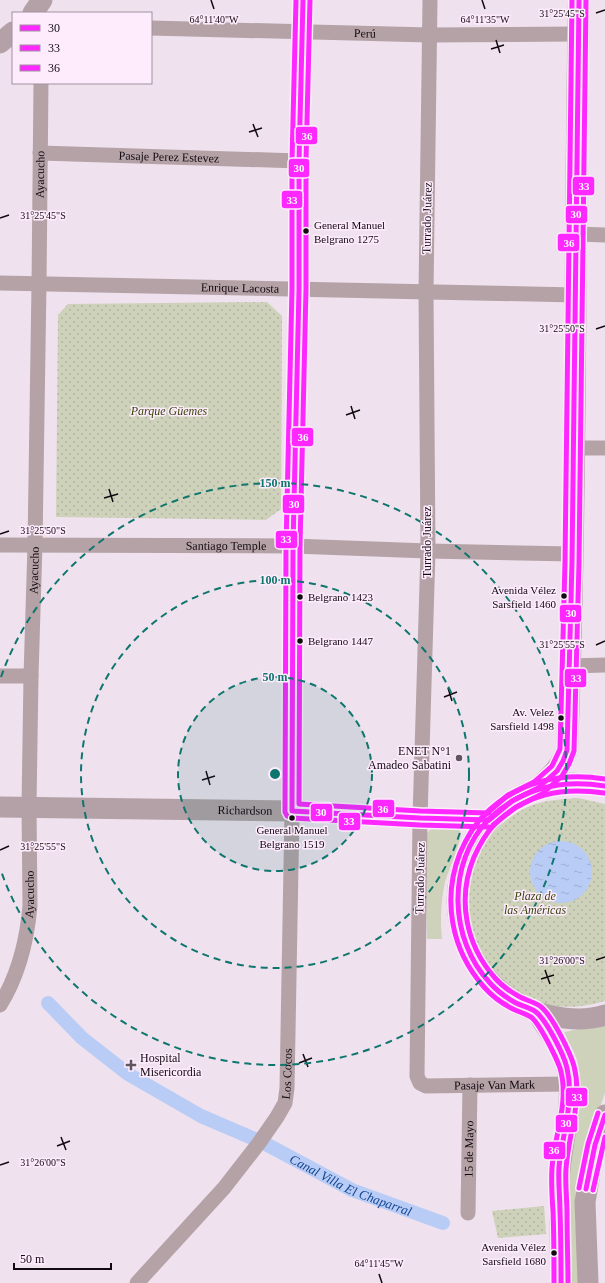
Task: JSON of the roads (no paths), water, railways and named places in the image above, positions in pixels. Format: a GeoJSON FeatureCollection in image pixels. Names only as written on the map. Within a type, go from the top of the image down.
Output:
{"type":"FeatureCollection","features":[{"type":"Feature","properties":{"kind":"main road"},"geometry":{"type":"LineString","coordinates":[[34,12],[42,0]]}},
{"type":"Feature","properties":{"kind":"main road"},"geometry":{"type":"LineString","coordinates":[[579,0],[574,448],[567,750],[557,771],[538,788],[512,801],[489,820],[475,838],[465,857],[458,883],[457,911],[463,937],[474,962],[491,984],[512,1001],[537,1013],[568,1019],[599,1017],[605,1015]]}},
{"type":"Feature","properties":{"kind":"main road"},"geometry":{"type":"LineString","coordinates":[[0,44],[12,33]]}},
{"type":"Feature","properties":{"kind":"main road"},"geometry":{"type":"LineString","coordinates":[[538,788],[586,782],[605,786]]}},
{"type":"Feature","properties":{"kind":"main road","name":"Richardson"},"geometry":{"type":"LineString","coordinates":[[0,807],[292,811],[489,820]]}},
{"type":"Feature","properties":{"kind":"main road"},"geometry":{"type":"LineString","coordinates":[[537,1013],[555,1040],[564,1060],[569,1084],[559,1180],[561,1283]]}},
{"type":"Feature","properties":{"kind":"main road"},"geometry":{"type":"LineString","coordinates":[[588,1283],[585,1202],[595,1145],[605,1114]]}},
{"type":"Feature","properties":{"kind":"street","name":"Los Cocos"},"geometry":{"type":"LineString","coordinates":[[137,1283],[224,1188],[259,1143],[285,1103],[287,1088],[292,811],[293,546],[299,289],[299,162],[303,0]]}},
{"type":"Feature","properties":{"kind":"street","name":"Turrado Juárez"},"geometry":{"type":"LineString","coordinates":[[420,1083],[417,1076],[420,818],[428,551],[426,292],[430,0]]}},
{"type":"Feature","properties":{"kind":"street","name":"Perú"},"geometry":{"type":"LineString","coordinates":[[152,28],[430,35],[578,34]]}},
{"type":"Feature","properties":{"kind":"street","name":"Ayacucho"},"geometry":{"type":"LineString","coordinates":[[0,1005],[12,982],[23,949],[29,920],[30,906],[29,807],[35,545],[41,84]]}},
{"type":"Feature","properties":{"kind":"street","name":"Pasaje Perez Estevez"},"geometry":{"type":"LineString","coordinates":[[40,153],[299,162]]}},
{"type":"Feature","properties":{"kind":"street"},"geometry":{"type":"LineString","coordinates":[[577,234],[605,235]]}},
{"type":"Feature","properties":{"kind":"street","name":"Enrique Lacosta"},"geometry":{"type":"LineString","coordinates":[[0,283],[576,295]]}},
{"type":"Feature","properties":{"kind":"street"},"geometry":{"type":"LineString","coordinates":[[574,448],[605,448]]}},
{"type":"Feature","properties":{"kind":"street","name":"Santiago Temple"},"geometry":{"type":"LineString","coordinates":[[0,545],[293,546],[572,554]]}},
{"type":"Feature","properties":{"kind":"street"},"geometry":{"type":"LineString","coordinates":[[570,666],[605,665]]}},
{"type":"Feature","properties":{"kind":"street"},"geometry":{"type":"LineString","coordinates":[[0,676],[31,676]]}},
{"type":"Feature","properties":{"kind":"street","name":"Pasaje Van Mark"},"geometry":{"type":"LineString","coordinates":[[420,1083],[426,1086],[569,1084]]}},
{"type":"Feature","properties":{"kind":"street","name":"15 de Mayo"},"geometry":{"type":"LineString","coordinates":[[468,1213],[470,1085]]}},
{"type":"Feature","properties":{"kind":"water"},"geometry":{"type":"Polygon","coordinates":[[[555,841],[567,841],[583,850],[590,860],[592,872],[590,884],[583,894],[567,903],[555,903],[544,898],[535,889],[530,878],[530,866],[535,855],[544,846],[555,841]]]}},
{"type":"Feature","properties":{"kind":"waterway","name":"Canal Villa El Chaparral"},"geometry":{"type":"LineString","coordinates":[[48,1003],[82,1038],[128,1074],[201,1116],[257,1140]]}},
{"type":"Feature","properties":{"kind":"waterway","name":"Canal Villa El Chaparral"},"geometry":{"type":"LineString","coordinates":[[262,1142],[352,1190],[443,1223]]}},
{"type":"Feature","properties":{"kind":"place","name":"General Manuel Belgrano 1275"},"geometry":{"type":"Point","coordinates":[306,231]}},
{"type":"Feature","properties":{"kind":"place","name":"Avenida Vélez Sarsfield 1460"},"geometry":{"type":"Point","coordinates":[564,596]}},
{"type":"Feature","properties":{"kind":"place","name":"Belgrano 1423"},"geometry":{"type":"Point","coordinates":[300,597]}},
{"type":"Feature","properties":{"kind":"place","name":"Belgrano 1447"},"geometry":{"type":"Point","coordinates":[300,641]}},
{"type":"Feature","properties":{"kind":"place","name":"Av. Velez Sarsfield 1498"},"geometry":{"type":"Point","coordinates":[561,718]}},
{"type":"Feature","properties":{"kind":"place","name":"ENET N°1 Amadeo Sabatini"},"geometry":{"type":"Point","coordinates":[459,758]}},
{"type":"Feature","properties":{"kind":"place","name":"General Manuel Belgrano 1519"},"geometry":{"type":"Point","coordinates":[292,818]}},
{"type":"Feature","properties":{"kind":"place","name":"Hospital Misericordia"},"geometry":{"type":"Point","coordinates":[131,1065]}},
{"type":"Feature","properties":{"kind":"place","name":"Avenida Vélez Sarsfield 1680"},"geometry":{"type":"Point","coordinates":[554,1253]}},
{"type":"Feature","properties":{"kind":"park label","name":"Parque Güemes"},"geometry":{"type":"Point","coordinates":[169,411]}},
{"type":"Feature","properties":{"kind":"park label","name":"Plaza de las Américas"},"geometry":{"type":"Point","coordinates":[535,903]}}]}
